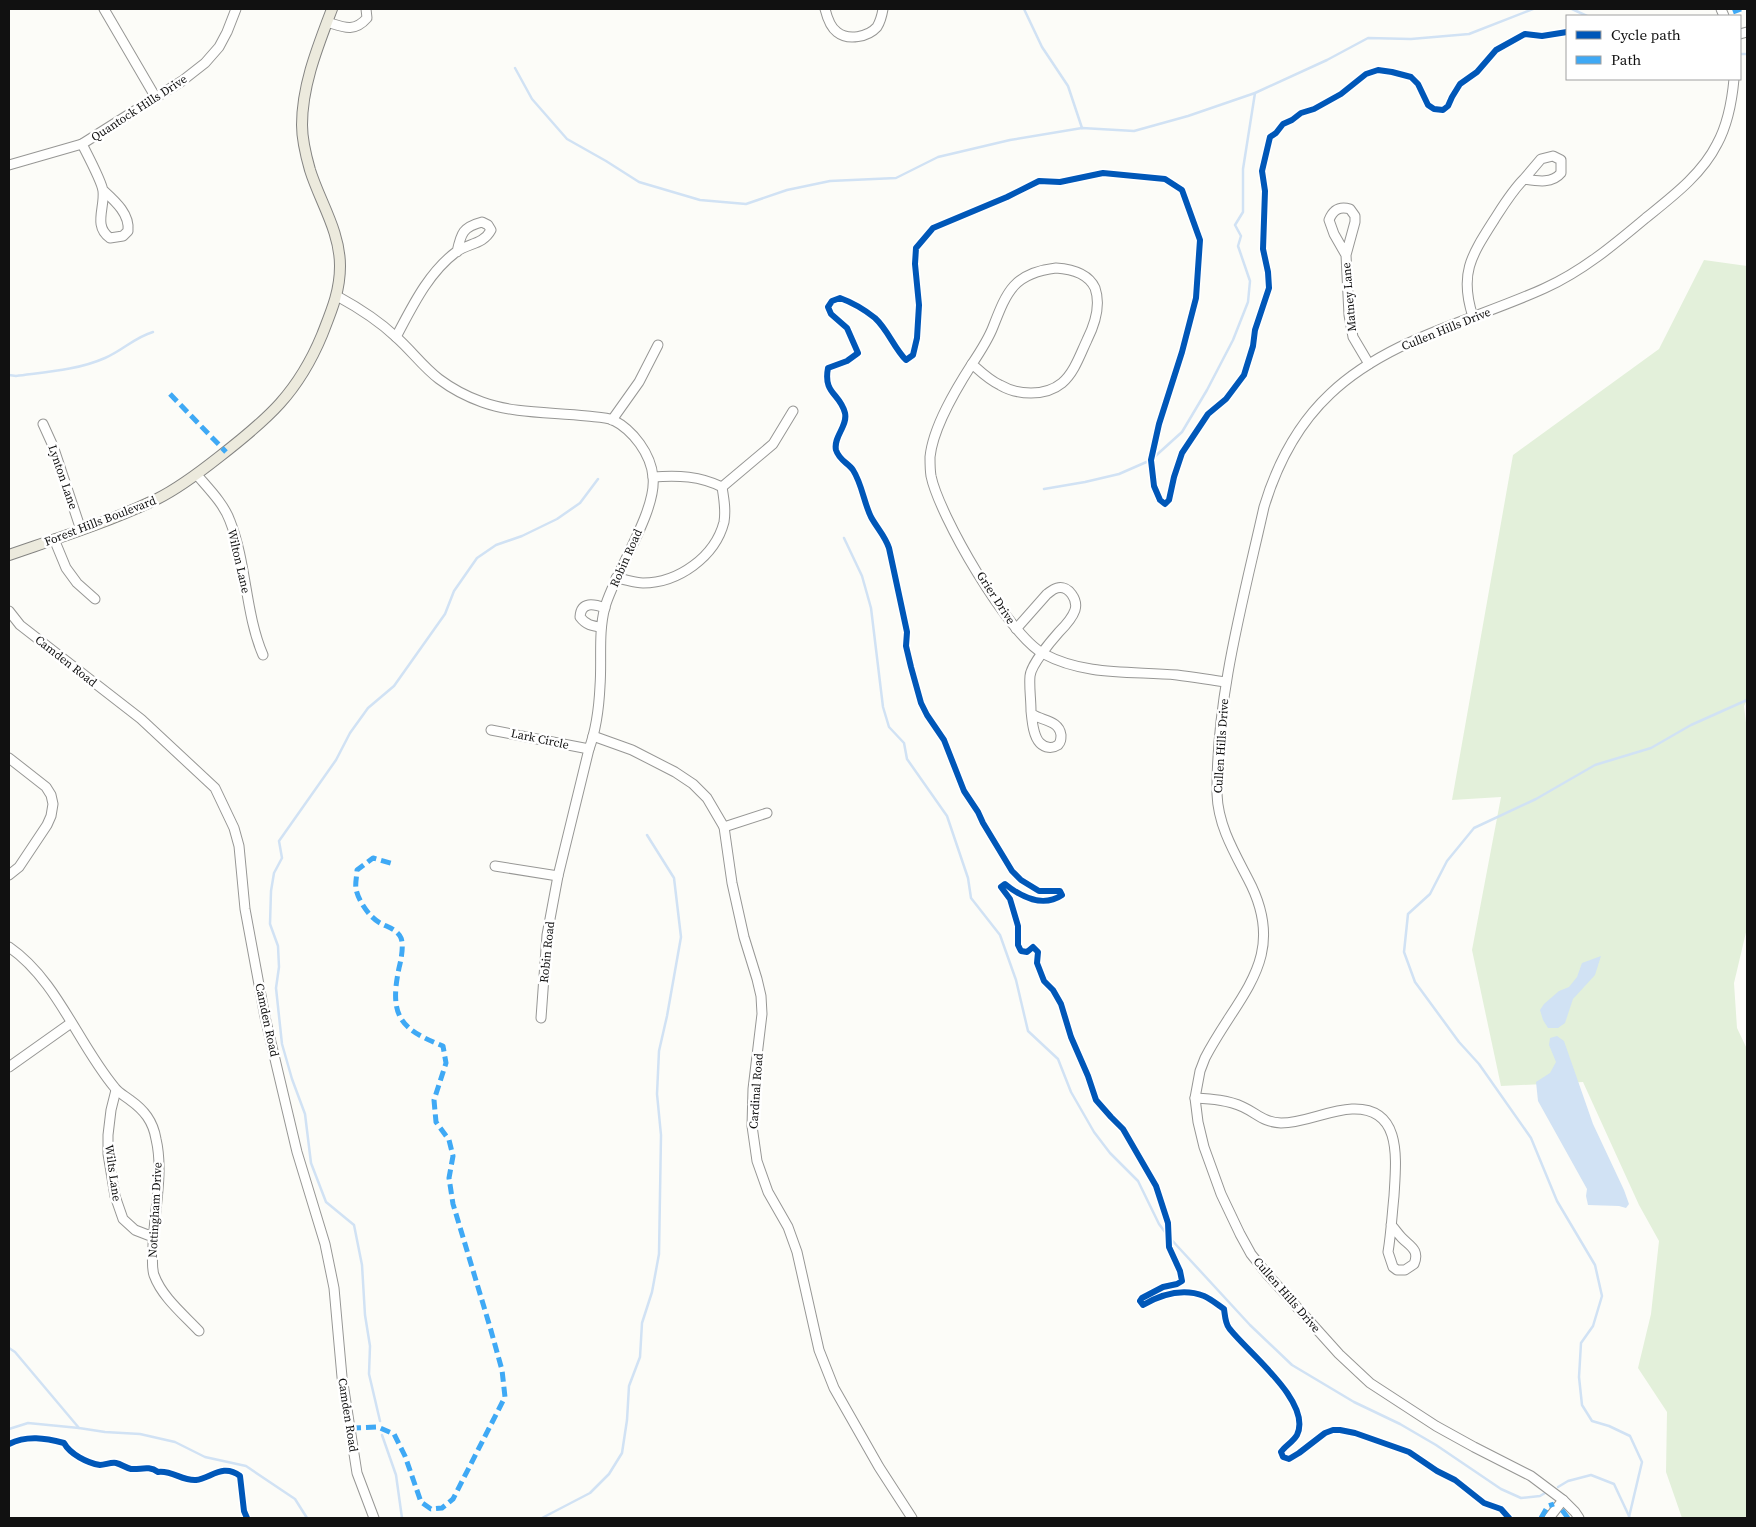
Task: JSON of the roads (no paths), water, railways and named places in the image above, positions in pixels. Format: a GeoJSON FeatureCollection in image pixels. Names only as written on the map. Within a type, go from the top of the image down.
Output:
{"type":"FeatureCollection","features":[{"type":"Feature","properties":{"kind":"main road","name":"Forest Hills Boulevard"},"geometry":{"type":"LineString","coordinates":[[9,555],[81,530],[158,499],[197,475],[254,430],[290,393],[312,359],[337,296],[340,266],[337,242],[330,218],[310,170],[302,127],[306,92],[312,65],[332,9]]}},
{"type":"Feature","properties":{"kind":"street"},"geometry":{"type":"LineString","coordinates":[[104,9],[156,98]]}},
{"type":"Feature","properties":{"kind":"street","name":"Quantock Hills Drive"},"geometry":{"type":"LineString","coordinates":[[9,164],[82,144],[182,81],[210,58],[219,47],[228,32],[236,9]]}},
{"type":"Feature","properties":{"kind":"street"},"geometry":{"type":"LineString","coordinates":[[327,22],[347,28],[355,28],[361,25],[367,18],[366,9]]}},
{"type":"Feature","properties":{"kind":"street"},"geometry":{"type":"LineString","coordinates":[[825,9],[828,20],[839,34],[847,37],[866,34],[876,28],[883,9]]}},
{"type":"Feature","properties":{"kind":"street","name":"Cullen Hills Drive"},"geometry":{"type":"LineString","coordinates":[[1580,1518],[1563,1500],[1531,1476],[1474,1448],[1370,1383],[1339,1354],[1266,1274],[1244,1241],[1221,1194],[1204,1147],[1195,1098],[1200,1071],[1205,1058],[1255,976],[1260,960],[1263,938],[1263,922],[1252,885],[1224,828],[1219,811],[1217,768],[1226,682],[1264,506],[1278,468],[1292,441],[1307,419],[1330,394],[1369,364],[1418,338],[1546,288],[1567,277],[1619,240],[1676,194],[1706,162],[1717,144],[1732,101],[1734,80]]}},
{"type":"Feature","properties":{"kind":"street"},"geometry":{"type":"LineString","coordinates":[[82,144],[103,190],[118,204],[127,218],[129,224],[128,231],[123,236],[110,238],[101,228],[103,190]]}},
{"type":"Feature","properties":{"kind":"street"},"geometry":{"type":"LineString","coordinates":[[1472,317],[1466,289],[1466,278],[1471,258],[1514,190],[1524,180]]}},
{"type":"Feature","properties":{"kind":"street","name":"Matney Lane"},"geometry":{"type":"LineString","coordinates":[[1346,255],[1334,234],[1329,220],[1335,210],[1340,208],[1350,209],[1355,216],[1346,255],[1350,326],[1353,337],[1369,364]]}},
{"type":"Feature","properties":{"kind":"street"},"geometry":{"type":"LineString","coordinates":[[396,337],[416,300],[437,272],[457,252]]}},
{"type":"Feature","properties":{"kind":"street","name":"Grier Drive"},"geometry":{"type":"LineString","coordinates":[[972,364],[1001,386],[1017,392],[1038,393],[1047,392],[1055,388],[1062,383],[1073,369],[1090,333],[1096,315],[1097,300],[1094,287],[1086,277],[1064,268],[1045,270],[1024,277],[1009,290],[996,316],[990,335],[972,364],[948,404],[930,456],[931,476],[940,501],[960,541],[1001,611],[1016,629],[1042,653],[1070,665],[1094,670],[1177,675],[1226,682]]}},
{"type":"Feature","properties":{"kind":"street","name":"Robin Road"},"geometry":{"type":"LineString","coordinates":[[337,296],[364,310],[396,337],[440,380],[483,402],[526,410],[612,420],[628,431],[642,448],[653,477],[652,493],[646,515],[616,578],[605,608],[601,627],[600,687],[594,736],[588,749],[558,876],[547,935],[541,1018]]}},
{"type":"Feature","properties":{"kind":"street"},"geometry":{"type":"LineString","coordinates":[[612,420],[639,382],[658,345]]}},
{"type":"Feature","properties":{"kind":"street"},"geometry":{"type":"LineString","coordinates":[[722,487],[772,444],[793,411]]}},
{"type":"Feature","properties":{"kind":"street","name":"Lynton Lane"},"geometry":{"type":"LineString","coordinates":[[43,424],[53,446],[81,530]]}},
{"type":"Feature","properties":{"kind":"street","name":"Wilton Lane"},"geometry":{"type":"LineString","coordinates":[[197,475],[214,494],[230,520],[236,540],[256,639],[263,655]]}},
{"type":"Feature","properties":{"kind":"street"},"geometry":{"type":"LineString","coordinates":[[653,477],[678,475],[707,480],[722,487]]}},
{"type":"Feature","properties":{"kind":"street"},"geometry":{"type":"LineString","coordinates":[[616,578],[641,583],[659,582],[694,566],[708,552],[720,533],[724,521],[725,507],[722,487]]}},
{"type":"Feature","properties":{"kind":"street"},"geometry":{"type":"LineString","coordinates":[[54,539],[66,568],[77,583],[95,599]]}},
{"type":"Feature","properties":{"kind":"street"},"geometry":{"type":"LineString","coordinates":[[1016,629],[1047,594],[1058,588],[1065,589],[1071,593],[1076,603],[1072,616],[1042,653],[1030,674],[1032,714]]}},
{"type":"Feature","properties":{"kind":"street"},"geometry":{"type":"LineString","coordinates":[[601,627],[590,626],[584,622],[580,617],[580,612],[583,607],[593,604],[605,608]]}},
{"type":"Feature","properties":{"kind":"street","name":"Camden Road"},"geometry":{"type":"LineString","coordinates":[[9,611],[20,625],[141,719],[215,788],[234,828],[239,846],[245,909],[265,1017],[297,1152],[325,1244],[334,1288],[342,1376],[357,1473],[374,1518]]}},
{"type":"Feature","properties":{"kind":"street","name":"Lark Circle"},"geometry":{"type":"LineString","coordinates":[[491,730],[511,732],[588,749]]}},
{"type":"Feature","properties":{"kind":"street","name":"Cardinal Road"},"geometry":{"type":"LineString","coordinates":[[594,736],[632,750],[675,772],[693,784],[707,798],[724,827],[732,883],[744,937],[761,996],[762,1014],[753,1089],[752,1126],[757,1161],[768,1192],[788,1227],[796,1252],[819,1350],[834,1388],[879,1467],[912,1518]]}},
{"type":"Feature","properties":{"kind":"street"},"geometry":{"type":"LineString","coordinates":[[9,758],[46,786],[51,795],[52,804],[51,816],[47,826],[19,867],[9,875]]}},
{"type":"Feature","properties":{"kind":"street"},"geometry":{"type":"LineString","coordinates":[[724,827],[767,813]]}},
{"type":"Feature","properties":{"kind":"street"},"geometry":{"type":"LineString","coordinates":[[495,866],[558,876]]}},
{"type":"Feature","properties":{"kind":"street","name":"Nottingham Drive"},"geometry":{"type":"LineString","coordinates":[[9,947],[20,954],[40,975],[116,1090],[141,1108],[152,1124],[157,1140],[159,1174],[153,1237],[153,1274],[167,1297],[199,1331]]}},
{"type":"Feature","properties":{"kind":"street"},"geometry":{"type":"LineString","coordinates":[[9,1067],[71,1023]]}},
{"type":"Feature","properties":{"kind":"street","name":"Wilts Lane"},"geometry":{"type":"LineString","coordinates":[[116,1090],[108,1135],[108,1154],[115,1196],[123,1219],[135,1230],[153,1237]]}},
{"type":"Feature","properties":{"kind":"street"},"geometry":{"type":"LineString","coordinates":[[1195,1098],[1217,1099],[1233,1103],[1268,1121],[1280,1123],[1291,1123],[1350,1109],[1364,1109],[1376,1112],[1388,1124],[1395,1147],[1396,1159],[1388,1252],[1390,1261],[1397,1270],[1405,1270],[1414,1264],[1416,1254],[1414,1248],[1391,1225]]}},
{"type":"Feature","properties":{"kind":"street"},"geometry":{"type":"LineString","coordinates":[[1549,1518],[1563,1500]]}},
{"type":"Feature","properties":{"kind":"water"},"geometry":{"type":"Polygon","coordinates":[[[1601,956],[1595,975],[1573,999],[1565,1023],[1558,1028],[1548,1028],[1540,1010],[1544,1004],[1559,991],[1569,987],[1577,977],[1582,963],[1601,956]]]}},
{"type":"Feature","properties":{"kind":"water"},"geometry":{"type":"Polygon","coordinates":[[[1557,1036],[1564,1041],[1593,1124],[1624,1190],[1629,1204],[1626,1208],[1588,1205],[1587,1189],[1538,1101],[1536,1082],[1550,1073],[1556,1062],[1549,1045],[1550,1038],[1557,1036]]]}},
{"type":"Feature","properties":{"kind":"waterway"},"geometry":{"type":"LineString","coordinates":[[1024,9],[1042,47],[1068,86],[1082,128]]}},
{"type":"Feature","properties":{"kind":"waterway"},"geometry":{"type":"LineString","coordinates":[[515,68],[532,99],[567,139],[639,182],[700,200],[746,204],[787,190],[830,181],[896,178],[938,157],[1010,140],[1082,128],[1134,131],[1188,116],[1255,93],[1327,60],[1368,38],[1411,39],[1469,34],[1533,9]]}},
{"type":"Feature","properties":{"kind":"waterway"},"geometry":{"type":"LineString","coordinates":[[1572,9],[1585,15]]}},
{"type":"Feature","properties":{"kind":"waterway"},"geometry":{"type":"LineString","coordinates":[[1741,54],[1747,54]]}},
{"type":"Feature","properties":{"kind":"waterway"},"geometry":{"type":"LineString","coordinates":[[1044,489],[1119,474],[1151,460],[1182,432],[1207,390],[1233,340],[1248,302],[1250,281],[1238,246],[1241,236],[1235,225],[1243,212],[1243,169],[1255,93]]}},
{"type":"Feature","properties":{"kind":"waterway"},"geometry":{"type":"LineString","coordinates":[[9,375],[16,376],[50,372],[95,362],[111,355],[140,337],[153,332]]}},
{"type":"Feature","properties":{"kind":"waterway"},"geometry":{"type":"LineString","coordinates":[[380,1421],[369,1374],[370,1346],[365,1315],[362,1265],[354,1225],[326,1202],[311,1163],[305,1114],[282,1044],[276,988],[279,967],[278,946],[270,924],[271,891],[274,873],[282,858],[279,841],[336,760],[350,733],[368,708],[394,686],[445,614],[454,591],[477,558],[496,545],[522,536],[557,519],[580,503],[598,479]]}},
{"type":"Feature","properties":{"kind":"waterway"},"geometry":{"type":"LineString","coordinates":[[844,538],[862,576],[871,608],[883,707],[889,727],[904,743],[907,759],[947,816],[968,878],[971,898],[1000,935],[1016,980],[1028,1031],[1058,1059],[1071,1092],[1094,1132],[1110,1153],[1138,1181],[1159,1224],[1250,1325],[1292,1365],[1354,1402],[1400,1424],[1436,1445],[1501,1489],[1521,1498],[1540,1496],[1545,1493]]}},
{"type":"Feature","properties":{"kind":"waterway"},"geometry":{"type":"LineString","coordinates":[[1630,1518],[1642,1462],[1630,1436],[1609,1426],[1592,1421],[1582,1405],[1579,1377],[1581,1343],[1593,1326],[1602,1296],[1595,1265],[1557,1201],[1531,1138],[1479,1064],[1459,1042],[1415,982],[1404,952],[1408,914],[1430,894],[1447,861],[1474,828],[1536,799],[1595,765],[1651,748],[1691,725],[1747,700]]}},
{"type":"Feature","properties":{"kind":"waterway"},"geometry":{"type":"LineString","coordinates":[[542,1518],[590,1493],[609,1474],[622,1453],[627,1420],[629,1386],[640,1357],[642,1323],[652,1292],[659,1254],[661,1135],[657,1094],[659,1051],[681,937],[674,878],[647,835]]}},
{"type":"Feature","properties":{"kind":"waterway"},"geometry":{"type":"LineString","coordinates":[[9,1348],[15,1352],[79,1428],[140,1434],[175,1442],[205,1457],[246,1466],[295,1499],[307,1518]]}},
{"type":"Feature","properties":{"kind":"waterway"},"geometry":{"type":"LineString","coordinates":[[9,1429],[28,1423],[79,1428]]}},
{"type":"Feature","properties":{"kind":"waterway"},"geometry":{"type":"LineString","coordinates":[[382,1435],[396,1475],[402,1518]]}},
{"type":"Feature","properties":{"kind":"waterway"},"geometry":{"type":"LineString","coordinates":[[1558,1487],[1568,1481],[1591,1475],[1614,1484],[1629,1516]]}}]}
